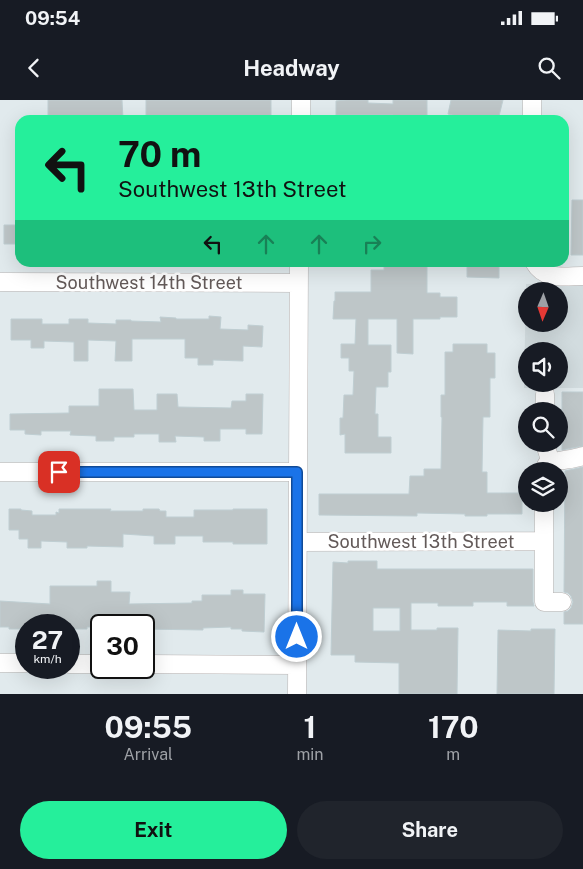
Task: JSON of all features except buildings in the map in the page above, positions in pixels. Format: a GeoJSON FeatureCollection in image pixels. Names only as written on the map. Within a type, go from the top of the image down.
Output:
{"type":"FeatureCollection","features":[{"type":"Feature","properties":{"kind":"street"},"geometry":{"type":"LineString","coordinates":[[301,100],[301,115]]}},
{"type":"Feature","properties":{"kind":"street"},"geometry":{"type":"LineString","coordinates":[[532,100],[532,115]]}},
{"type":"Feature","properties":{"kind":"street"},"geometry":{"type":"LineString","coordinates":[[297,694],[299,267]]}},
{"type":"Feature","properties":{"kind":"street"},"geometry":{"type":"LineString","coordinates":[[537,267],[544,274],[583,276]]}},
{"type":"Feature","properties":{"kind":"street","name":"Southwest 14th Street"},"geometry":{"type":"LineString","coordinates":[[0,282],[298,283]]}},
{"type":"Feature","properties":{"kind":"street"},"geometry":{"type":"LineString","coordinates":[[561,462],[583,456]]}},
{"type":"Feature","properties":{"kind":"street"},"geometry":{"type":"LineString","coordinates":[[0,472],[297,472]]}},
{"type":"Feature","properties":{"kind":"street"},"geometry":{"type":"LineString","coordinates":[[544,512],[544,602],[562,602]]}},
{"type":"Feature","properties":{"kind":"street","name":"Southwest 13th Street"},"geometry":{"type":"LineString","coordinates":[[298,542],[544,541]]}},
{"type":"Feature","properties":{"kind":"street"},"geometry":{"type":"LineString","coordinates":[[0,663],[15,663]]}},
{"type":"Feature","properties":{"kind":"street"},"geometry":{"type":"LineString","coordinates":[[155,664],[297,665]]}},
{"type":"Feature","properties":{"kind":"shaded area"},"geometry":{"type":"Polygon","coordinates":[[[568,283],[583,283],[583,388],[568,388],[568,342],[525,342],[525,332],[568,332],[568,283]]]}},
{"type":"Feature","properties":{"kind":"route"},"geometry":{"type":"LineString","coordinates":[[59,472],[297,472],[297,637]]}}]}
